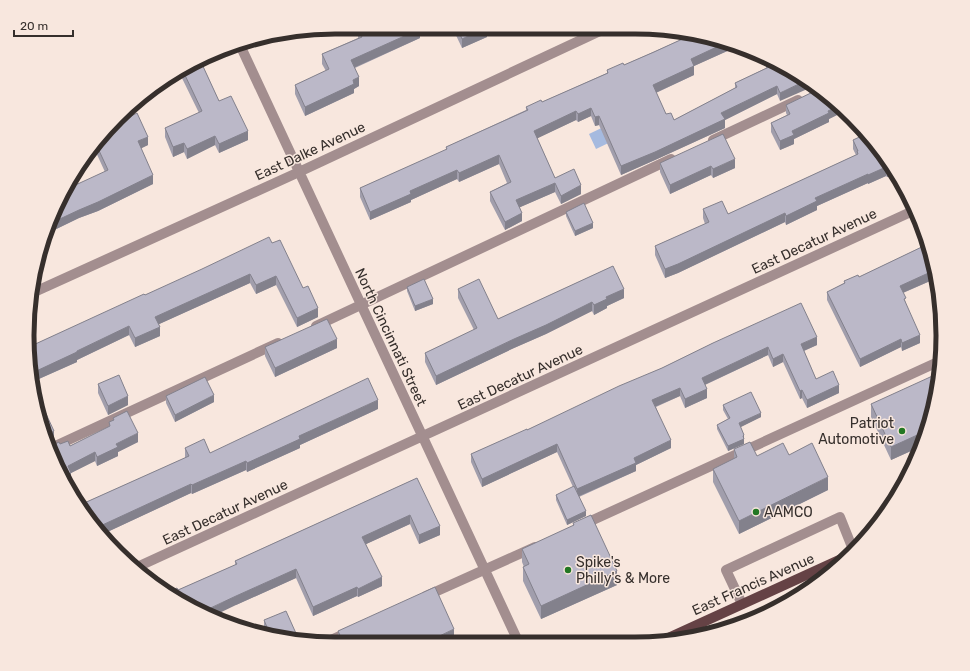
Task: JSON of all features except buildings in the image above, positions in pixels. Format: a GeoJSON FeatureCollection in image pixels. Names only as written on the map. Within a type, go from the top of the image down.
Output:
{"type":"FeatureCollection","features":[{"type":"Feature","properties":{"kind":"main road","name":"East Francis Avenue"},"geometry":{"type":"LineString","coordinates":[[678,633],[831,563]]}},
{"type":"Feature","properties":{"kind":"street","name":"East Dalke Avenue"},"geometry":{"type":"LineString","coordinates":[[38,290],[299,172],[594,34]]}},
{"type":"Feature","properties":{"kind":"street","name":"North Cincinnati Street"},"geometry":{"type":"LineString","coordinates":[[242,49],[516,637]]}},
{"type":"Feature","properties":{"kind":"street"},"geometry":{"type":"LineString","coordinates":[[704,144],[810,94]]}},
{"type":"Feature","properties":{"kind":"street"},"geometry":{"type":"LineString","coordinates":[[310,329],[682,154]]}},
{"type":"Feature","properties":{"kind":"street","name":"East Decatur Avenue"},"geometry":{"type":"LineString","coordinates":[[141,565],[910,212]]}},
{"type":"Feature","properties":{"kind":"street"},"geometry":{"type":"LineString","coordinates":[[55,446],[288,339]]}},
{"type":"Feature","properties":{"kind":"street"},"geometry":{"type":"LineString","coordinates":[[569,531],[934,365]]}},
{"type":"Feature","properties":{"kind":"street"},"geometry":{"type":"LineString","coordinates":[[742,604],[726,570],[840,517],[851,545]]}},
{"type":"Feature","properties":{"kind":"street"},"geometry":{"type":"LineString","coordinates":[[418,600],[541,544]]}},
{"type":"Feature","properties":{"kind":"street"},"geometry":{"type":"LineString","coordinates":[[337,637],[360,626]]}},
{"type":"Feature","properties":{"kind":"water"},"geometry":{"type":"Polygon","coordinates":[[[616,121],[623,136],[596,149],[589,134],[616,121]]]}},
{"type":"Feature","properties":{"kind":"place","name":"Patriot Automotive"},"geometry":{"type":"Point","coordinates":[902,431]}},
{"type":"Feature","properties":{"kind":"place","name":"AAMCO"},"geometry":{"type":"Point","coordinates":[756,512]}},
{"type":"Feature","properties":{"kind":"place","name":"Spike's Philly's & More"},"geometry":{"type":"Point","coordinates":[568,570]}}]}
